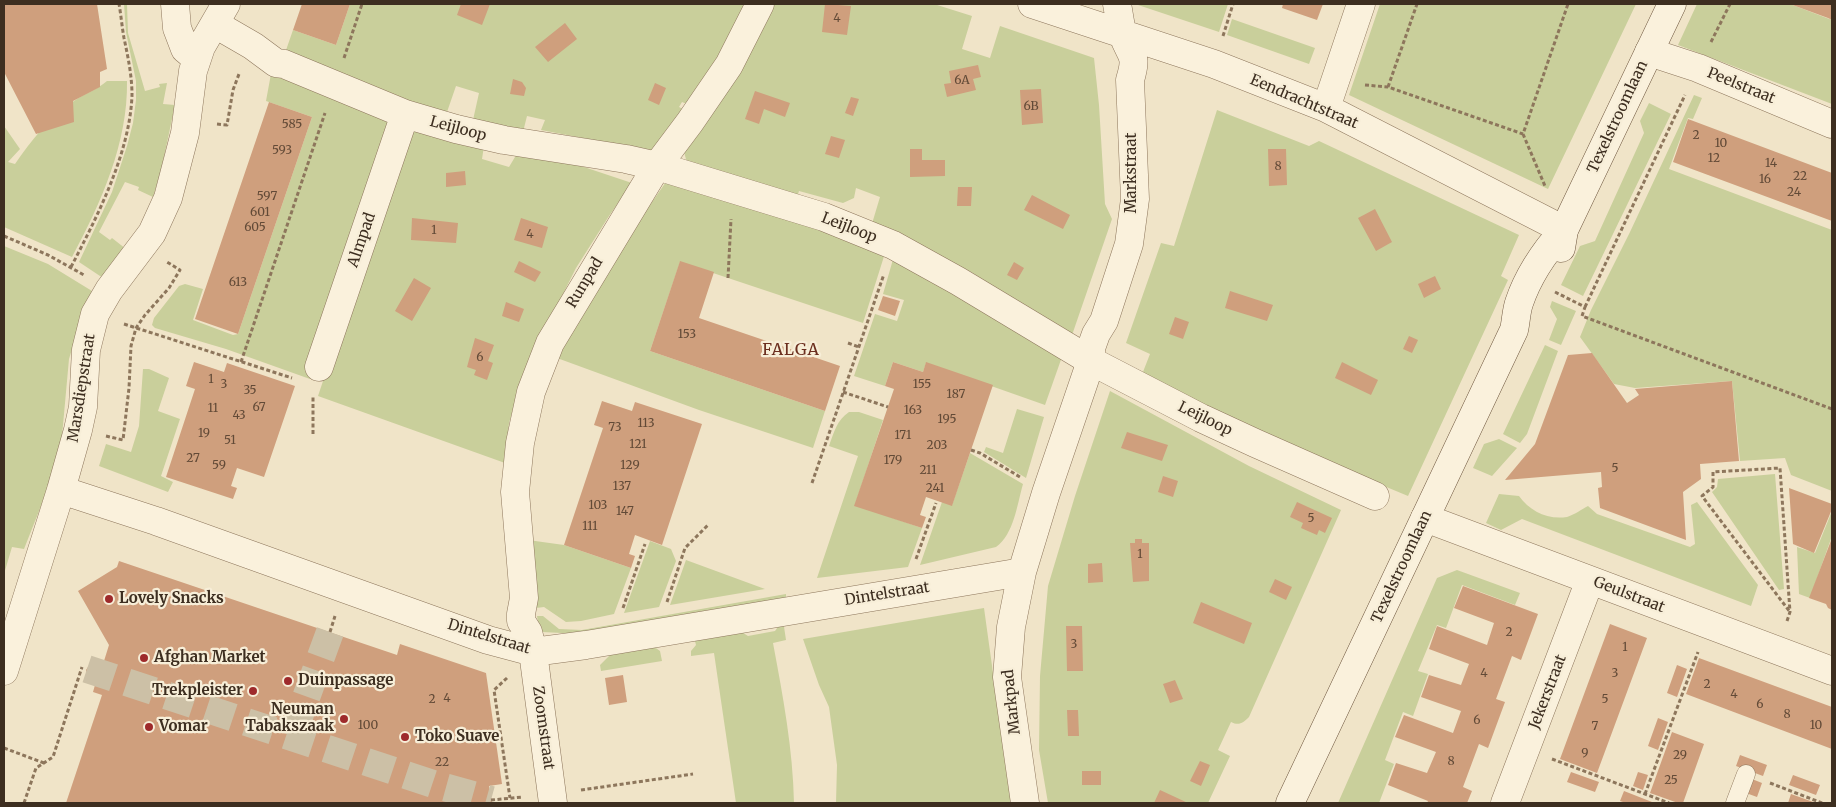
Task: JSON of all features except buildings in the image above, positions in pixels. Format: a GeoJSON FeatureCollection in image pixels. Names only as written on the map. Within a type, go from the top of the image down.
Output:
{"type":"FeatureCollection","features":[{"type":"Feature","properties":{"kind":"street"},"geometry":{"type":"LineString","coordinates":[[174,4],[177,28],[185,50],[197,60]]}},
{"type":"Feature","properties":{"kind":"street","name":"Runpad"},"geometry":{"type":"LineString","coordinates":[[530,642],[520,614],[524,598],[515,492],[520,443],[531,392],[550,343],[656,166],[690,122],[729,65],[760,4]]}},
{"type":"Feature","properties":{"kind":"street","name":"Eendrachtstraat"},"geometry":{"type":"LineString","coordinates":[[1032,4],[1214,64],[1326,108],[1564,230]]}},
{"type":"Feature","properties":{"kind":"street","name":"Markstraat"},"geometry":{"type":"LineString","coordinates":[[1022,572],[1046,493],[1091,361],[1091,348],[1096,334],[1104,321],[1129,244],[1135,199],[1130,80],[1122,68],[1120,53],[1123,35],[1117,4]]}},
{"type":"Feature","properties":{"kind":"street"},"geometry":{"type":"LineString","coordinates":[[1326,108],[1361,4]]}},
{"type":"Feature","properties":{"kind":"street","name":"Texelstroomlaan"},"geometry":{"type":"LineString","coordinates":[[1514,330],[1533,311],[1547,288],[1560,256],[1564,230],[1672,4]]}},
{"type":"Feature","properties":{"kind":"street","name":"Marsdiepstraat"},"geometry":{"type":"LineString","coordinates":[[4,671],[78,430],[84,389],[86,350],[95,314],[109,290],[152,233],[168,198],[178,164],[187,119],[193,70],[202,47],[220,14]]}},
{"type":"Feature","properties":{"kind":"street","name":"Leijloop"},"geometry":{"type":"LineString","coordinates":[[220,14],[269,56],[335,86],[405,114],[456,129],[504,140],[626,159],[656,166],[824,217],[893,245],[958,281],[1091,361],[1219,427],[1375,496]]}},
{"type":"Feature","properties":{"kind":"street","name":"Peelstraat"},"geometry":{"type":"LineString","coordinates":[[1649,52],[1698,68],[1832,124]]}},
{"type":"Feature","properties":{"kind":"street","name":"Almpad"},"geometry":{"type":"LineString","coordinates":[[316,376],[405,114]]}},
{"type":"Feature","properties":{"kind":"street","name":"Texelstroomlaan"},"geometry":{"type":"LineString","coordinates":[[1290,803],[1514,330],[1519,304],[1530,280],[1546,249],[1564,230]]}},
{"type":"Feature","properties":{"kind":"street","name":"Dintelstraat"},"geometry":{"type":"LineString","coordinates":[[61,490],[156,521],[488,640],[586,645],[1022,572]]}},
{"type":"Feature","properties":{"kind":"street","name":"Geulstraat"},"geometry":{"type":"LineString","coordinates":[[1426,518],[1832,671]]}},
{"type":"Feature","properties":{"kind":"street","name":"Markpad"},"geometry":{"type":"LineString","coordinates":[[1022,572],[1011,627],[1007,677],[1025,803]]}},
{"type":"Feature","properties":{"kind":"street","name":"Jekerstraat"},"geometry":{"type":"LineString","coordinates":[[1505,803],[1590,580]]}},
{"type":"Feature","properties":{"kind":"street","name":"Zoomstraat"},"geometry":{"type":"LineString","coordinates":[[530,642],[553,803]]}},
{"type":"Feature","properties":{"kind":"lane"},"geometry":{"type":"LineString","coordinates":[[1735,803],[1746,774]]}},
{"type":"Feature","properties":{"kind":"path"},"geometry":{"type":"LineString","coordinates":[[70,267],[104,199],[118,162],[128,122],[132,95],[119,4]]}},
{"type":"Feature","properties":{"kind":"path"},"geometry":{"type":"LineString","coordinates":[[240,362],[362,4]]}},
{"type":"Feature","properties":{"kind":"path"},"geometry":{"type":"LineString","coordinates":[[1417,4],[1388,87],[1523,134]]}},
{"type":"Feature","properties":{"kind":"path"},"geometry":{"type":"LineString","coordinates":[[1545,187],[1523,134],[1568,4]]}},
{"type":"Feature","properties":{"kind":"path"},"geometry":{"type":"LineString","coordinates":[[1730,4],[1582,316],[1832,409]]}},
{"type":"Feature","properties":{"kind":"path"},"geometry":{"type":"LineString","coordinates":[[187,119],[227,125],[233,90],[242,67],[269,56]]}},
{"type":"Feature","properties":{"kind":"path"},"geometry":{"type":"LineString","coordinates":[[726,186],[732,229],[728,278]]}},
{"type":"Feature","properties":{"kind":"path"},"geometry":{"type":"LineString","coordinates":[[4,236],[48,255],[109,290]]}},
{"type":"Feature","properties":{"kind":"path"},"geometry":{"type":"LineString","coordinates":[[78,430],[123,440],[129,388],[131,346],[136,328],[169,288],[180,270],[143,245]]}},
{"type":"Feature","properties":{"kind":"path"},"geometry":{"type":"LineString","coordinates":[[1547,288],[1585,307]]}},
{"type":"Feature","properties":{"kind":"path"},"geometry":{"type":"LineString","coordinates":[[812,483],[878,291]]}},
{"type":"Feature","properties":{"kind":"path"},"geometry":{"type":"LineString","coordinates":[[95,314],[240,362],[316,376],[313,434]]}},
{"type":"Feature","properties":{"kind":"path"},"geometry":{"type":"LineString","coordinates":[[848,343],[859,347]]}},
{"type":"Feature","properties":{"kind":"path"},"geometry":{"type":"LineString","coordinates":[[843,392],[888,407]]}},
{"type":"Feature","properties":{"kind":"path"},"geometry":{"type":"LineString","coordinates":[[971,450],[980,453],[1046,493]]}},
{"type":"Feature","properties":{"kind":"path"},"geometry":{"type":"LineString","coordinates":[[1775,650],[1790,612],[1780,468],[1713,472],[1713,487],[1702,496],[1790,612]]}},
{"type":"Feature","properties":{"kind":"path"},"geometry":{"type":"LineString","coordinates":[[905,591],[936,503]]}},
{"type":"Feature","properties":{"kind":"path"},"geometry":{"type":"LineString","coordinates":[[666,602],[685,548],[708,525]]}},
{"type":"Feature","properties":{"kind":"path"},"geometry":{"type":"LineString","coordinates":[[622,609],[645,544]]}},
{"type":"Feature","properties":{"kind":"path"},"geometry":{"type":"LineString","coordinates":[[1645,794],[1708,624]]}},
{"type":"Feature","properties":{"kind":"path"},"geometry":{"type":"LineString","coordinates":[[510,798],[494,690],[530,642]]}},
{"type":"Feature","properties":{"kind":"path"},"geometry":{"type":"LineString","coordinates":[[24,803],[36,768],[53,758],[82,667]]}},
{"type":"Feature","properties":{"kind":"path"},"geometry":{"type":"LineString","coordinates":[[4,748],[44,763]]}},
{"type":"Feature","properties":{"kind":"path"},"geometry":{"type":"LineString","coordinates":[[1526,750],[1669,803]]}},
{"type":"Feature","properties":{"kind":"path"},"geometry":{"type":"LineString","coordinates":[[607,786],[693,774]]}},
{"type":"Feature","properties":{"kind":"path"},"geometry":{"type":"LineString","coordinates":[[1746,774],[1822,803]]}},
{"type":"Feature","properties":{"kind":"green space"},"geometry":{"type":"Polygon","coordinates":[[[124,4],[127,4],[128,33],[145,91],[160,87],[159,84],[167,83],[163,104],[175,105],[161,171],[153,197],[138,190],[139,187],[125,182],[99,232],[110,240],[112,238],[126,249],[103,278],[79,262],[112,192],[133,123],[136,81],[126,32],[124,4]]]}},
{"type":"Feature","properties":{"kind":"green space"},"geometry":{"type":"Polygon","coordinates":[[[350,4],[751,4],[689,105],[682,102],[679,107],[685,110],[656,152],[541,130],[545,120],[527,116],[523,132],[473,120],[479,93],[456,86],[447,112],[392,96],[284,56],[293,30],[336,45],[350,4]]]}},
{"type":"Feature","properties":{"kind":"green space"},"geometry":{"type":"Polygon","coordinates":[[[770,4],[934,4],[972,16],[962,49],[990,58],[1000,26],[1094,58],[1105,204],[1112,219],[1071,338],[971,272],[871,227],[880,197],[856,188],[854,198],[843,203],[799,191],[796,201],[687,163],[683,148],[770,4]]]}},
{"type":"Feature","properties":{"kind":"green space"},"geometry":{"type":"Polygon","coordinates":[[[1135,4],[1228,4],[1219,32],[1135,4]]]}},
{"type":"Feature","properties":{"kind":"green space"},"geometry":{"type":"Polygon","coordinates":[[[1380,4],[1636,4],[1548,189],[1349,95],[1380,4]]]}},
{"type":"Feature","properties":{"kind":"green space"},"geometry":{"type":"Polygon","coordinates":[[[1697,4],[1790,4],[1832,20],[1832,104],[1678,45],[1697,4]]]}},
{"type":"Feature","properties":{"kind":"green space"},"geometry":{"type":"Polygon","coordinates":[[[1232,19],[1315,48],[1309,64],[1227,35],[1232,19]]]}},
{"type":"Feature","properties":{"kind":"green space"},"geometry":{"type":"Polygon","coordinates":[[[273,63],[397,118],[310,379],[226,349],[155,328],[152,325],[154,318],[179,286],[185,284],[203,289],[193,320],[233,335],[238,334],[312,117],[266,101],[273,63]]]}},
{"type":"Feature","properties":{"kind":"green space"},"geometry":{"type":"Polygon","coordinates":[[[107,81],[127,81],[123,127],[111,172],[93,215],[72,257],[4,227],[4,126],[20,149],[8,162],[15,164],[49,121],[78,98],[107,81]]]}},
{"type":"Feature","properties":{"kind":"green space"},"geometry":{"type":"Polygon","coordinates":[[[1694,95],[1702,98],[1693,119],[1688,118],[1669,169],[1832,230],[1832,491],[1791,475],[1785,458],[1740,461],[1732,381],[1635,388],[1614,384],[1580,337],[1591,310],[1694,95]]]}},
{"type":"Feature","properties":{"kind":"green space"},"geometry":{"type":"Polygon","coordinates":[[[1649,103],[1671,114],[1583,296],[1561,285],[1580,246],[1595,241],[1644,133],[1640,121],[1649,103]]]}},
{"type":"Feature","properties":{"kind":"green space"},"geometry":{"type":"Polygon","coordinates":[[[1217,110],[1309,146],[1319,141],[1519,235],[1501,276],[1508,280],[1408,496],[1276,441],[1141,377],[1150,354],[1126,343],[1161,243],[1174,246],[1217,110]]]}},
{"type":"Feature","properties":{"kind":"green space"},"geometry":{"type":"Polygon","coordinates":[[[409,124],[484,146],[482,159],[509,167],[518,152],[578,165],[632,183],[576,268],[524,372],[509,423],[505,463],[318,396],[409,124]]]}},
{"type":"Feature","properties":{"kind":"green space"},"geometry":{"type":"Polygon","coordinates":[[[668,179],[886,250],[863,323],[680,262],[650,351],[825,411],[813,448],[699,410],[557,358],[625,241],[668,179]]]}},
{"type":"Feature","properties":{"kind":"green space"},"geometry":{"type":"Polygon","coordinates":[[[4,246],[48,264],[92,291],[69,359],[60,458],[24,549],[12,547],[4,574],[4,246]]]}},
{"type":"Feature","properties":{"kind":"green space"},"geometry":{"type":"Polygon","coordinates":[[[894,256],[1063,354],[1045,405],[926,363],[923,372],[893,362],[885,386],[854,376],[875,314],[897,321],[904,300],[883,294],[894,256]]]}},
{"type":"Feature","properties":{"kind":"green space"},"geometry":{"type":"Polygon","coordinates":[[[1552,301],[1576,311],[1561,345],[1549,340],[1557,319],[1550,307],[1552,301]]]}},
{"type":"Feature","properties":{"kind":"green space"},"geometry":{"type":"Polygon","coordinates":[[[1545,345],[1558,351],[1527,434],[1520,443],[1503,434],[1545,345]]]}},
{"type":"Feature","properties":{"kind":"green space"},"geometry":{"type":"Polygon","coordinates":[[[143,369],[149,369],[169,378],[158,411],[180,419],[161,476],[173,482],[168,492],[99,466],[106,444],[131,452],[139,426],[143,369]]]}},
{"type":"Feature","properties":{"kind":"green space"},"geometry":{"type":"Polygon","coordinates":[[[1110,391],[1249,466],[1341,510],[1249,717],[1241,723],[1231,722],[1218,750],[1230,756],[1208,803],[1048,803],[1039,750],[1040,676],[1048,586],[1075,496],[1110,391]]]}},
{"type":"Feature","properties":{"kind":"green space"},"geometry":{"type":"Polygon","coordinates":[[[1017,409],[1044,417],[1026,478],[984,452],[986,447],[1003,453],[1017,409]]]}},
{"type":"Feature","properties":{"kind":"green space"},"geometry":{"type":"Polygon","coordinates":[[[849,412],[859,412],[883,420],[855,505],[922,528],[908,567],[817,578],[858,456],[829,446],[834,431],[849,412]]]}},
{"type":"Feature","properties":{"kind":"green space"},"geometry":{"type":"Polygon","coordinates":[[[1499,439],[1517,448],[1492,476],[1473,468],[1484,444],[1499,439]]]}},
{"type":"Feature","properties":{"kind":"green space"},"geometry":{"type":"Polygon","coordinates":[[[970,453],[1023,484],[1011,527],[1007,535],[996,547],[920,565],[942,502],[952,505],[970,453]]]}},
{"type":"Feature","properties":{"kind":"green space"},"geometry":{"type":"Polygon","coordinates":[[[1775,474],[1784,589],[1779,590],[1712,492],[1717,487],[1718,479],[1775,474]]]}},
{"type":"Feature","properties":{"kind":"green space"},"geometry":{"type":"Polygon","coordinates":[[[1499,494],[1519,496],[1534,510],[1546,516],[1560,518],[1567,517],[1588,506],[1597,514],[1690,547],[1695,544],[1691,505],[1697,502],[1758,585],[1751,606],[1522,519],[1501,530],[1486,523],[1499,494]]]}},
{"type":"Feature","properties":{"kind":"green space"},"geometry":{"type":"Polygon","coordinates":[[[1832,511],[1832,536],[1810,598],[1799,594],[1797,547],[1815,553],[1832,511]]]}},
{"type":"Feature","properties":{"kind":"green space"},"geometry":{"type":"Polygon","coordinates":[[[528,540],[564,545],[631,568],[614,614],[566,622],[544,607],[536,608],[528,540]]]}},
{"type":"Feature","properties":{"kind":"green space"},"geometry":{"type":"Polygon","coordinates":[[[650,541],[671,549],[676,561],[659,607],[624,613],[650,541]]]}},
{"type":"Feature","properties":{"kind":"green space"},"geometry":{"type":"Polygon","coordinates":[[[686,560],[765,589],[670,605],[686,560]]]}},
{"type":"Feature","properties":{"kind":"green space"},"geometry":{"type":"Polygon","coordinates":[[[1457,570],[1520,593],[1515,605],[1462,585],[1446,628],[1437,625],[1418,671],[1428,674],[1413,716],[1403,712],[1385,760],[1394,764],[1379,803],[1338,803],[1437,578],[1457,570]]]}},
{"type":"Feature","properties":{"kind":"green space"},"geometry":{"type":"Polygon","coordinates":[[[786,594],[786,598],[582,634],[542,632],[539,629],[537,616],[543,616],[559,629],[582,630],[786,594]]]}},
{"type":"Feature","properties":{"kind":"green space"},"geometry":{"type":"Polygon","coordinates":[[[984,608],[1011,803],[836,803],[837,765],[829,707],[803,639],[984,608]]]}},
{"type":"Feature","properties":{"kind":"green space"},"geometry":{"type":"Polygon","coordinates":[[[783,620],[786,640],[773,643],[790,743],[794,803],[736,803],[714,653],[691,656],[691,651],[696,645],[695,641],[737,629],[748,636],[775,631],[783,620]]]}},
{"type":"Feature","properties":{"kind":"green space"},"geometry":{"type":"Polygon","coordinates":[[[653,646],[660,651],[662,661],[601,671],[600,665],[611,654],[653,646]]]}},
{"type":"Feature","properties":{"kind":"tunnel"},"geometry":{"type":"LineString","coordinates":[[292,736],[330,632]]}},
{"type":"Feature","properties":{"kind":"tunnel"},"geometry":{"type":"LineString","coordinates":[[87,669],[433,784],[491,800]]}},
{"type":"Feature","properties":{"kind":"place","name":"Lovely Snacks"},"geometry":{"type":"Point","coordinates":[109,599]}},
{"type":"Feature","properties":{"kind":"place","name":"Afghan Market"},"geometry":{"type":"Point","coordinates":[144,658]}},
{"type":"Feature","properties":{"kind":"place","name":"Duinpassage"},"geometry":{"type":"Point","coordinates":[288,681]}},
{"type":"Feature","properties":{"kind":"place","name":"Trekpleister"},"geometry":{"type":"Point","coordinates":[253,691]}},
{"type":"Feature","properties":{"kind":"place","name":"Neuman Tabakszaak"},"geometry":{"type":"Point","coordinates":[344,719]}},
{"type":"Feature","properties":{"kind":"place","name":"Vomar"},"geometry":{"type":"Point","coordinates":[149,727]}},
{"type":"Feature","properties":{"kind":"place","name":"Toko Suave"},"geometry":{"type":"Point","coordinates":[405,737]}},
{"type":"Feature","properties":{"kind":"district","name":"FALGA"},"geometry":{"type":"Point","coordinates":[791,350]}}]}
